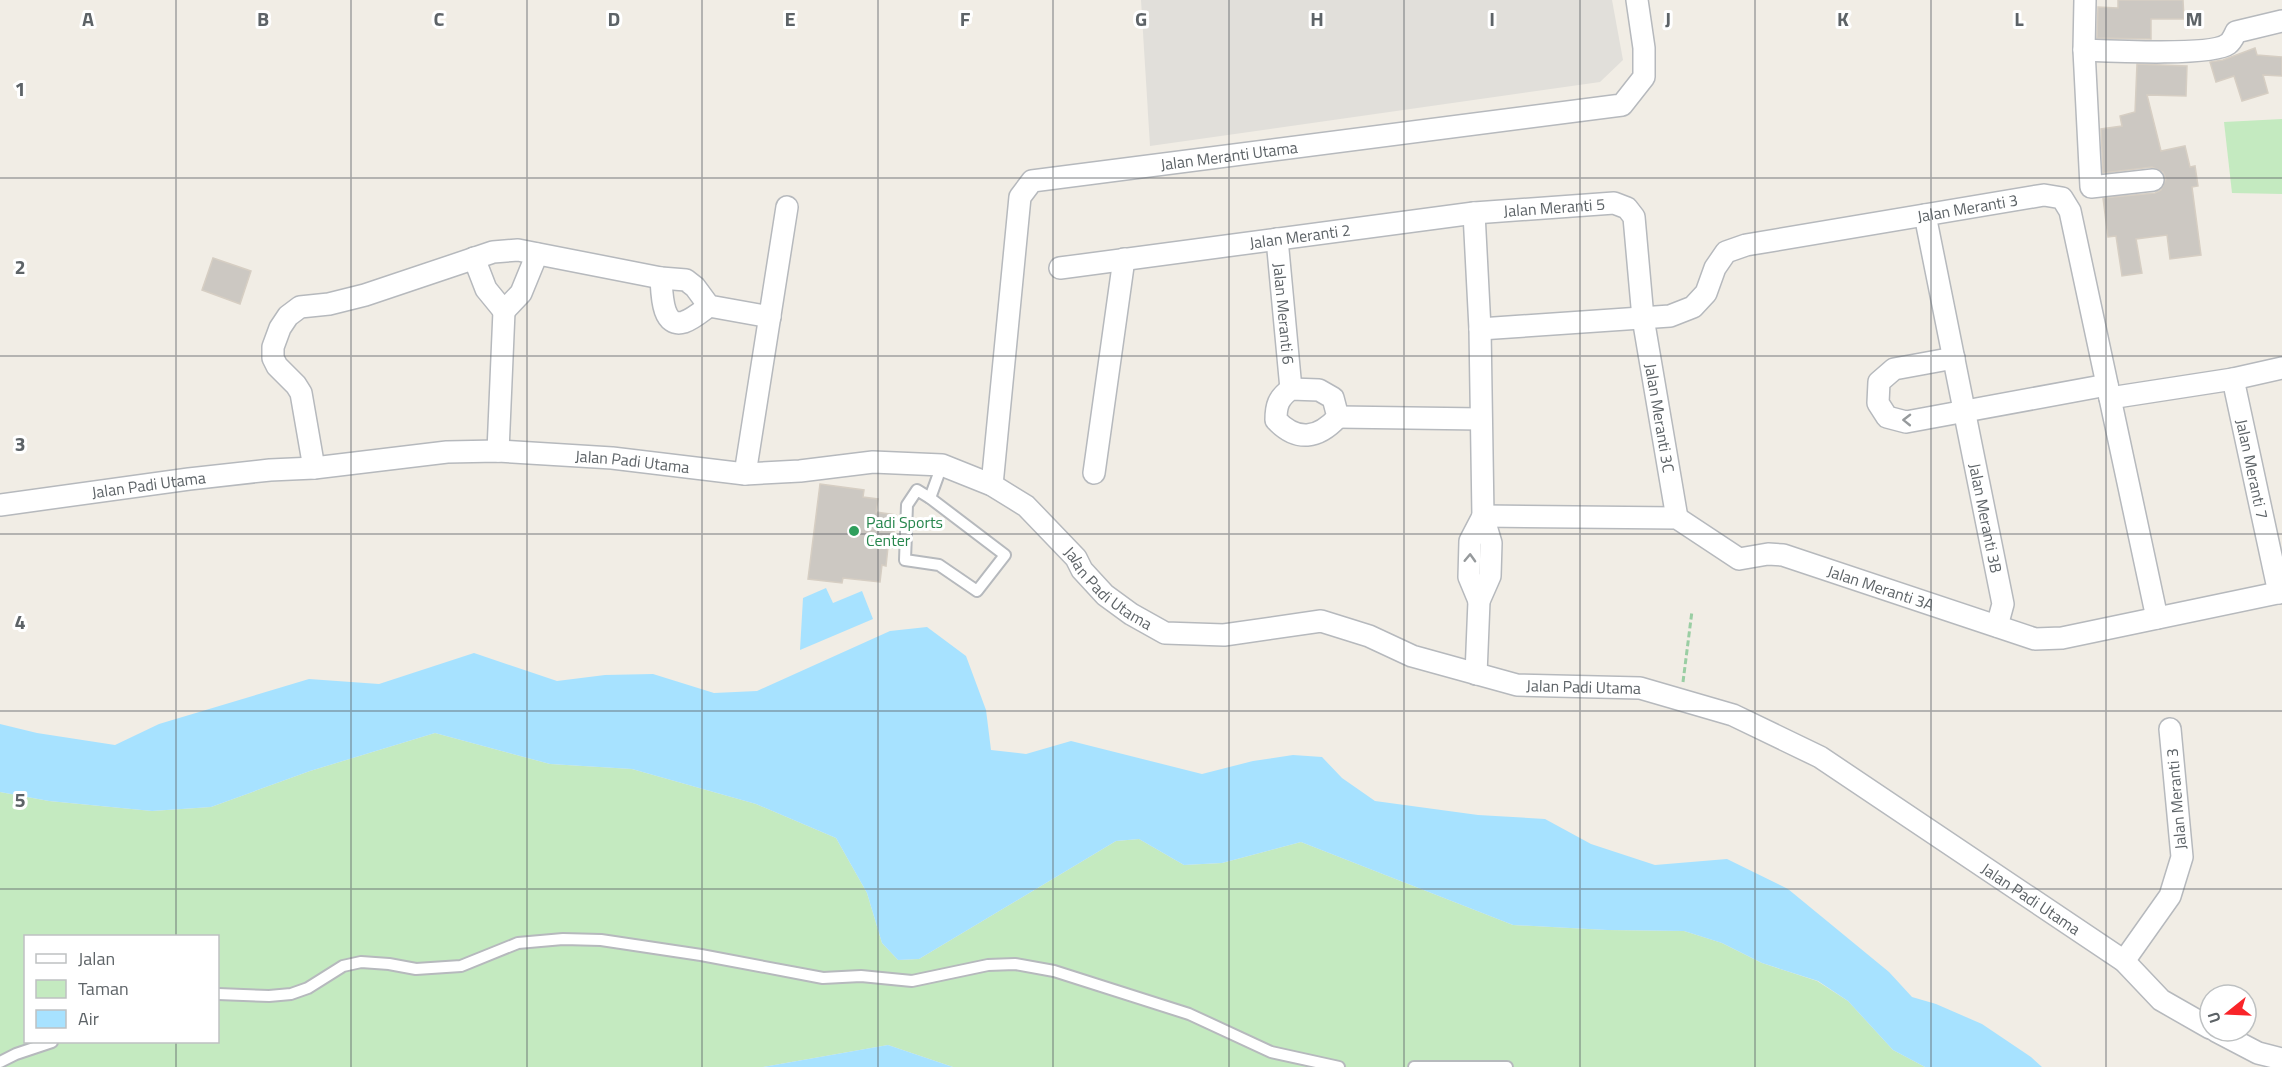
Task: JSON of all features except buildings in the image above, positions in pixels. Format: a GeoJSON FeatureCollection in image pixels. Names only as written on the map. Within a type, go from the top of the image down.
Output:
{"type":"FeatureCollection","features":[{"type":"Feature","properties":{"kind":"street","name":"Jalan Meranti Utama"},"geometry":{"type":"LineString","coordinates":[[992,485],[1020,197],[1032,181],[1622,105],[1644,77],[1644,48],[1638,0]]}},
{"type":"Feature","properties":{"kind":"street"},"geometry":{"type":"LineString","coordinates":[[2085,0],[2084,50],[2091,187],[2153,180]]}},
{"type":"Feature","properties":{"kind":"street"},"geometry":{"type":"LineString","coordinates":[[2084,50],[2153,52],[2219,48],[2229,43],[2236,32],[2282,21]]}},
{"type":"Feature","properties":{"kind":"street","name":"Jalan Meranti 3"},"geometry":{"type":"LineString","coordinates":[[1480,329],[1670,316],[1693,307],[1706,293],[1715,268],[1726,252],[1746,245],[2044,195],[2062,198],[2070,211],[2157,618]]}},
{"type":"Feature","properties":{"kind":"street","name":"Jalan Meranti 5"},"geometry":{"type":"LineString","coordinates":[[1474,213],[1614,203],[1627,208],[1634,217],[1643,318]]}},
{"type":"Feature","properties":{"kind":"street"},"geometry":{"type":"LineString","coordinates":[[745,474],[787,207]]}},
{"type":"Feature","properties":{"kind":"street"},"geometry":{"type":"LineString","coordinates":[[1474,213],[1480,329],[1483,516],[1491,543],[1490,576],[1479,601],[1476,674]]}},
{"type":"Feature","properties":{"kind":"street","name":"Jalan Meranti 2"},"geometry":{"type":"LineString","coordinates":[[1060,268],[1474,213]]}},
{"type":"Feature","properties":{"kind":"street","name":"Jalan Meranti 3B"},"geometry":{"type":"LineString","coordinates":[[1925,215],[2003,604],[1997,626]]}},
{"type":"Feature","properties":{"kind":"street","name":"Jalan Meranti 6"},"geometry":{"type":"LineString","coordinates":[[1277,239],[1291,389]]}},
{"type":"Feature","properties":{"kind":"street"},"geometry":{"type":"LineString","coordinates":[[314,468],[301,393],[277,366],[273,358],[273,347],[280,328],[288,316],[300,307],[329,304],[364,295],[493,252],[518,250],[661,278],[686,280],[695,287],[709,306],[770,317]]}},
{"type":"Feature","properties":{"kind":"street"},"geometry":{"type":"LineString","coordinates":[[498,451],[504,311],[521,293],[537,254]]}},
{"type":"Feature","properties":{"kind":"street"},"geometry":{"type":"LineString","coordinates":[[474,258],[486,289],[504,311]]}},
{"type":"Feature","properties":{"kind":"street"},"geometry":{"type":"LineString","coordinates":[[1094,473],[1124,260]]}},
{"type":"Feature","properties":{"kind":"street"},"geometry":{"type":"LineString","coordinates":[[661,278],[663,303],[668,318],[677,323],[685,322],[709,306]]}},
{"type":"Feature","properties":{"kind":"street","name":"Jalan Meranti 3C"},"geometry":{"type":"LineString","coordinates":[[1643,318],[1677,518]]}},
{"type":"Feature","properties":{"kind":"street"},"geometry":{"type":"LineString","coordinates":[[1954,358],[1894,369],[1879,382],[1878,403],[1887,417],[1906,422],[1964,411],[2232,379],[2282,368]]}},
{"type":"Feature","properties":{"kind":"street","name":"Jalan Meranti 7"},"geometry":{"type":"LineString","coordinates":[[2232,379],[2281,592]]}},
{"type":"Feature","properties":{"kind":"street"},"geometry":{"type":"LineString","coordinates":[[1291,389],[1319,390],[1333,398],[1338,417],[1329,428],[1306,436],[1288,433],[1276,420],[1276,407],[1282,395],[1291,389]]}},
{"type":"Feature","properties":{"kind":"street"},"geometry":{"type":"LineString","coordinates":[[1338,417],[1481,419]]}},
{"type":"Feature","properties":{"kind":"street","name":"Jalan Padi Utama"},"geometry":{"type":"LineString","coordinates":[[0,505],[189,479],[270,470],[314,468],[447,452],[498,451],[612,458],[745,474],[800,471],[873,462],[942,465],[992,485],[1026,506],[1076,558],[1082,570],[1105,595],[1131,614],[1165,633],[1224,635],[1321,621],[1369,636],[1412,656],[1517,685],[1640,688],[1733,715],[1820,757],[2124,961],[2161,1000],[2198,1021]]}},
{"type":"Feature","properties":{"kind":"street"},"geometry":{"type":"LineString","coordinates":[[1483,516],[1677,518]]}},
{"type":"Feature","properties":{"kind":"street","name":"Jalan Meranti 3A"},"geometry":{"type":"LineString","coordinates":[[1677,518],[1740,559],[1768,554],[1783,555],[2035,639],[2062,638],[2281,592]]}},
{"type":"Feature","properties":{"kind":"street","name":"Jalan Meranti 3"},"geometry":{"type":"LineString","coordinates":[[2124,961],[2170,896],[2182,857],[2170,729]]}},
{"type":"Feature","properties":{"kind":"street"},"geometry":{"type":"LineString","coordinates":[[2239,1043],[2258,1053],[2282,1058]]}},
{"type":"Feature","properties":{"kind":"lane"},"geometry":{"type":"LineString","coordinates":[[930,498],[942,465]]}},
{"type":"Feature","properties":{"kind":"lane"},"geometry":{"type":"LineString","coordinates":[[917,490],[930,498],[1005,555],[977,591],[939,565],[905,560],[907,505],[917,490]]}},
{"type":"Feature","properties":{"kind":"lane"},"geometry":{"type":"LineString","coordinates":[[219,994],[269,996],[291,994],[308,988],[343,966],[361,962],[416,969],[461,966],[518,943],[547,939],[601,940],[701,955],[823,978],[861,976],[912,981],[988,965],[1015,964],[1054,971],[1189,1014],[1271,1052],[1339,1067]]}},
{"type":"Feature","properties":{"kind":"lane"},"geometry":{"type":"LineString","coordinates":[[0,1062],[46,1043]]}},
{"type":"Feature","properties":{"kind":"lane"},"geometry":{"type":"LineString","coordinates":[[1414,1067],[1507,1067]]}},
{"type":"Feature","properties":{"kind":"path"},"geometry":{"type":"LineString","coordinates":[[1681,699],[1692,611]]}},
{"type":"Feature","properties":{"kind":"shaded area"},"geometry":{"type":"Polygon","coordinates":[[[1141,0],[1612,0],[1623,60],[1600,82],[1150,146],[1141,0]]]}},
{"type":"Feature","properties":{"kind":"green space"},"geometry":{"type":"Polygon","coordinates":[[[2282,119],[2282,194],[2232,193],[2224,122],[2282,119]]]}},
{"type":"Feature","properties":{"kind":"green space"},"geometry":{"type":"Polygon","coordinates":[[[435,733],[550,764],[632,769],[756,804],[836,838],[867,893],[882,943],[898,960],[919,959],[1116,841],[1139,839],[1184,865],[1222,863],[1301,842],[1513,925],[1684,931],[1722,943],[1762,963],[1817,981],[1848,1001],[1893,1050],[1925,1067],[953,1067],[888,1045],[763,1067],[0,1067],[0,792],[49,801],[152,811],[211,807],[310,771],[435,733]]]}},
{"type":"Feature","properties":{"kind":"water"},"geometry":{"type":"Polygon","coordinates":[[[826,588],[833,603],[862,591],[873,619],[800,650],[803,598],[826,588]]]}},
{"type":"Feature","properties":{"kind":"water"},"geometry":{"type":"Polygon","coordinates":[[[927,627],[966,656],[986,710],[991,750],[1026,754],[1071,741],[1202,774],[1253,761],[1293,755],[1322,757],[1342,778],[1375,801],[1478,815],[1545,819],[1591,844],[1655,865],[1727,859],[1788,889],[1889,972],[1912,997],[1936,1004],[1982,1024],[2042,1067],[1925,1067],[1893,1050],[1848,1001],[1818,981],[1762,963],[1722,943],[1684,931],[1513,925],[1301,842],[1222,863],[1184,865],[1139,839],[1116,841],[919,959],[898,960],[882,943],[867,893],[836,838],[756,804],[632,769],[550,764],[435,733],[310,771],[211,807],[152,811],[49,801],[0,792],[0,724],[37,733],[115,745],[159,724],[309,679],[379,684],[474,653],[557,681],[605,675],[653,674],[714,693],[757,691],[890,631],[927,627]]]}},
{"type":"Feature","properties":{"kind":"water"},"geometry":{"type":"Polygon","coordinates":[[[888,1045],[953,1067],[763,1067],[888,1045]]]}},
{"type":"Feature","properties":{"kind":"place","name":"Padi Sports Center"},"geometry":{"type":"Point","coordinates":[854,531]}}]}
